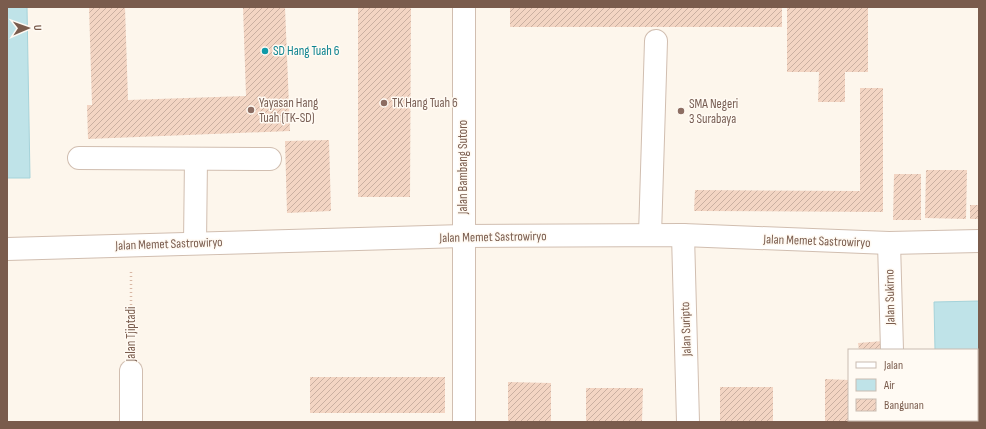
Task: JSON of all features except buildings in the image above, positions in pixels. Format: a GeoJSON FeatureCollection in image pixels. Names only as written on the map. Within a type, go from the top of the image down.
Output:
{"type":"FeatureCollection","features":[{"type":"Feature","properties":{"kind":"street","name":"Jalan Bambang Sutoro"},"geometry":{"type":"LineString","coordinates":[[464,7],[464,422]]}},
{"type":"Feature","properties":{"kind":"street"},"geometry":{"type":"LineString","coordinates":[[650,235],[656,41]]}},
{"type":"Feature","properties":{"kind":"street"},"geometry":{"type":"LineString","coordinates":[[79,158],[270,159]]}},
{"type":"Feature","properties":{"kind":"street"},"geometry":{"type":"LineString","coordinates":[[195,244],[196,159]]}},
{"type":"Feature","properties":{"kind":"street","name":"Jalan Memet Sastrowiryo"},"geometry":{"type":"LineString","coordinates":[[7,249],[463,236],[683,235],[889,243],[979,241]]}},
{"type":"Feature","properties":{"kind":"street","name":"Jalan Suripto"},"geometry":{"type":"LineString","coordinates":[[683,235],[688,422]]}},
{"type":"Feature","properties":{"kind":"street","name":"Jalan Sukirno"},"geometry":{"type":"LineString","coordinates":[[889,243],[892,349]]}},
{"type":"Feature","properties":{"kind":"street","name":"Jalan Tjiptadi"},"geometry":{"type":"LineString","coordinates":[[131,372],[131,422]]}},
{"type":"Feature","properties":{"kind":"path","name":"Jalan Tjiptadi"},"geometry":{"type":"LineString","coordinates":[[130,245],[131,372]]}},
{"type":"Feature","properties":{"kind":"water"},"geometry":{"type":"Polygon","coordinates":[[[7,7],[27,7],[30,178],[7,178],[7,7]]]}},
{"type":"Feature","properties":{"kind":"water"},"geometry":{"type":"Polygon","coordinates":[[[979,301],[979,358],[978,349],[935,349],[934,302],[979,301]]]}},
{"type":"Feature","properties":{"kind":"place","name":"SD Hang Tuah 6"},"geometry":{"type":"Point","coordinates":[265,51]}},
{"type":"Feature","properties":{"kind":"place","name":"TK Hang Tuah 6"},"geometry":{"type":"Point","coordinates":[384,103]}},
{"type":"Feature","properties":{"kind":"place","name":"Yayasan Hang Tuah (TK-SD)"},"geometry":{"type":"Point","coordinates":[251,110]}},
{"type":"Feature","properties":{"kind":"place","name":"SMA Negeri 3 Surabaya"},"geometry":{"type":"Point","coordinates":[681,111]}}]}
